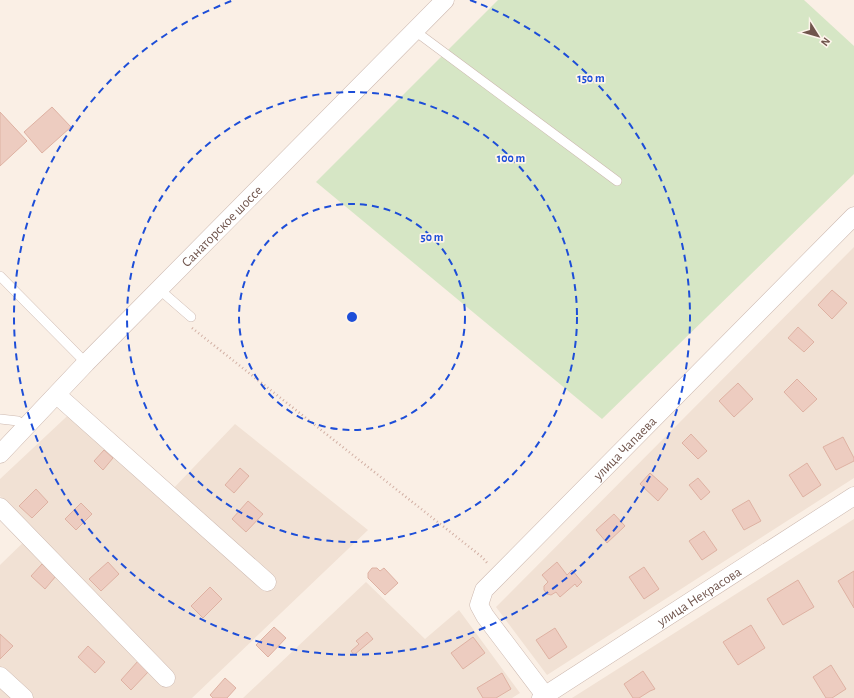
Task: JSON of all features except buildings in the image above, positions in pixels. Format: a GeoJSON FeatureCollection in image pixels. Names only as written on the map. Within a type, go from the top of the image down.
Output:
{"type":"FeatureCollection","features":[{"type":"Feature","properties":{"kind":"street","name":"Санаторское шоссе"},"geometry":{"type":"LineString","coordinates":[[0,454],[86,363],[446,0]]}},
{"type":"Feature","properties":{"kind":"street","name":"улица Чапаева"},"geometry":{"type":"LineString","coordinates":[[544,697],[485,616],[479,605],[484,590],[854,216]]}},
{"type":"Feature","properties":{"kind":"street"},"geometry":{"type":"LineString","coordinates":[[57,395],[267,582]]}},
{"type":"Feature","properties":{"kind":"street","name":"улица Некрасова"},"geometry":{"type":"LineString","coordinates":[[544,697],[854,496]]}},
{"type":"Feature","properties":{"kind":"street"},"geometry":{"type":"LineString","coordinates":[[0,507],[166,678]]}},
{"type":"Feature","properties":{"kind":"street"},"geometry":{"type":"LineString","coordinates":[[0,676],[24,698]]}},
{"type":"Feature","properties":{"kind":"lane"},"geometry":{"type":"LineString","coordinates":[[416,31],[617,181]]}},
{"type":"Feature","properties":{"kind":"lane"},"geometry":{"type":"LineString","coordinates":[[0,276],[86,363]]}},
{"type":"Feature","properties":{"kind":"lane"},"geometry":{"type":"LineString","coordinates":[[160,290],[192,317]]}},
{"type":"Feature","properties":{"kind":"lane"},"geometry":{"type":"LineString","coordinates":[[0,419],[18,422],[26,427]]}},
{"type":"Feature","properties":{"kind":"path"},"geometry":{"type":"LineString","coordinates":[[181,308],[184,322],[482,557],[498,576]]}},
{"type":"Feature","properties":{"kind":"shaded area"},"geometry":{"type":"Polygon","coordinates":[[[854,247],[854,478],[547,675],[496,607],[854,247]]]}},
{"type":"Feature","properties":{"kind":"shaded area"},"geometry":{"type":"Polygon","coordinates":[[[79,405],[170,492],[235,424],[368,530],[192,698],[0,698],[0,565],[34,532],[0,496],[0,479],[79,405]]]}},
{"type":"Feature","properties":{"kind":"shaded area"},"geometry":{"type":"Polygon","coordinates":[[[854,519],[854,698],[572,698],[854,519]]]}},
{"type":"Feature","properties":{"kind":"shaded area"},"geometry":{"type":"Polygon","coordinates":[[[366,582],[425,639],[459,610],[520,693],[512,698],[243,698],[366,582]]]}},
{"type":"Feature","properties":{"kind":"green space"},"geometry":{"type":"Polygon","coordinates":[[[498,0],[804,0],[854,46],[854,174],[602,419],[316,182],[498,0]]]}}]}
